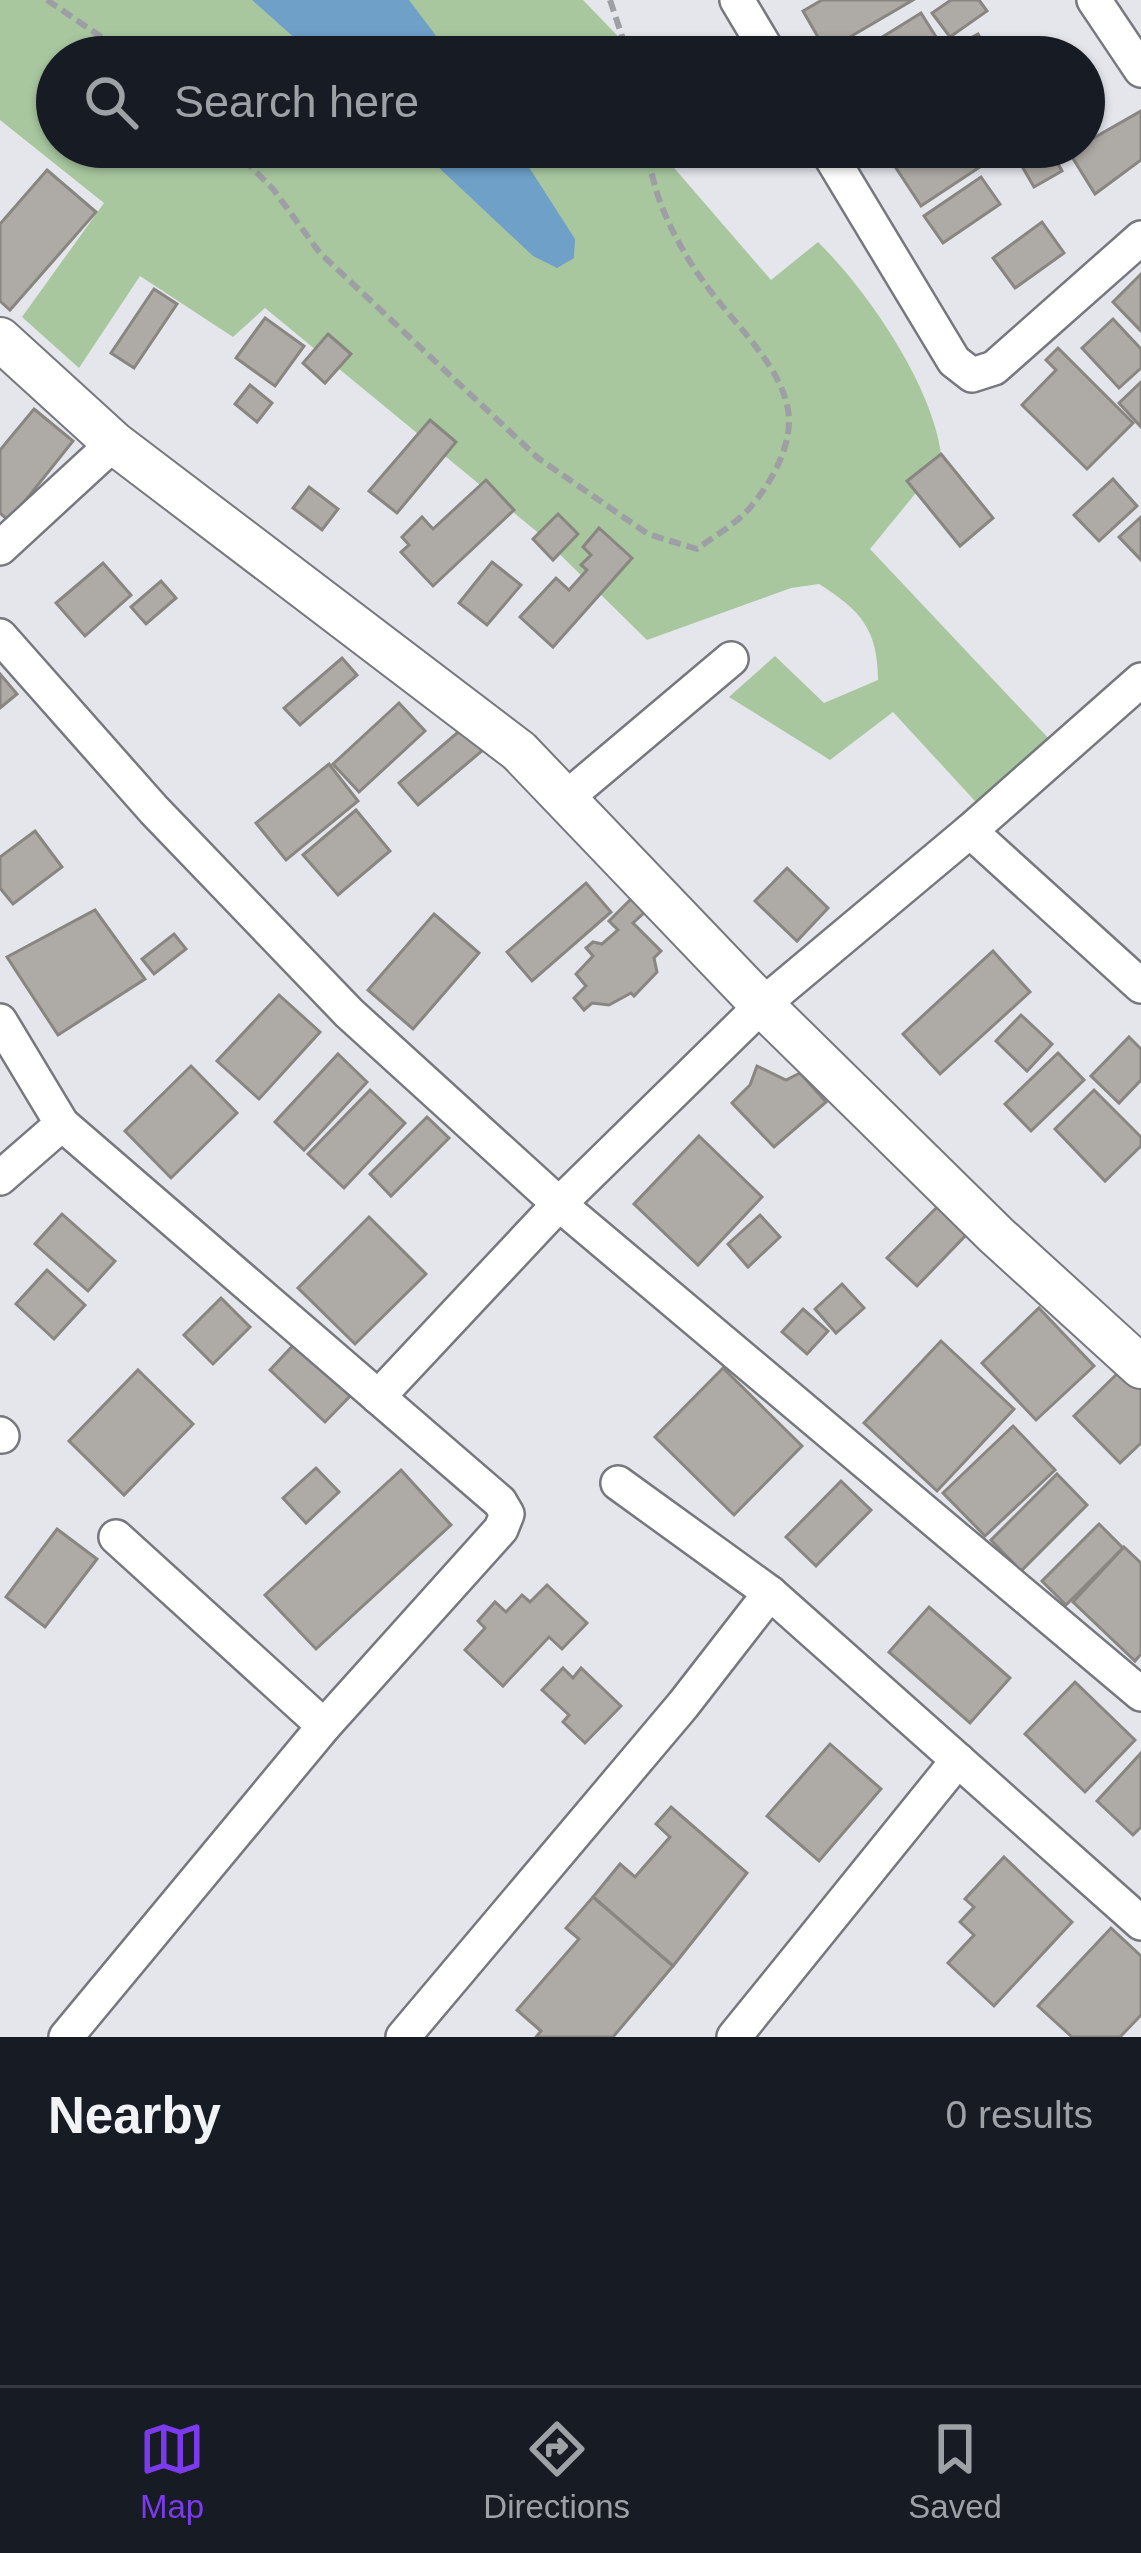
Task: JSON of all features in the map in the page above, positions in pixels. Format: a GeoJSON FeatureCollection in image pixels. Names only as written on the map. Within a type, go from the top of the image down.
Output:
{"type":"FeatureCollection","features":[{"type":"Feature","properties":{"kind":"street"},"geometry":{"type":"LineString","coordinates":[[737,0],[759,36]]}},
{"type":"Feature","properties":{"kind":"street"},"geometry":{"type":"LineString","coordinates":[[1094,0],[1141,70]]}},
{"type":"Feature","properties":{"kind":"street"},"geometry":{"type":"LineString","coordinates":[[838,168],[954,361],[972,375],[994,368],[1141,238]]}},
{"type":"Feature","properties":{"kind":"street"},"geometry":{"type":"LineString","coordinates":[[0,340],[114,442],[478,717],[996,1235],[1141,1367]]}},
{"type":"Feature","properties":{"kind":"street"},"geometry":{"type":"LineString","coordinates":[[0,548],[114,442]]}},
{"type":"Feature","properties":{"kind":"street"},"geometry":{"type":"LineString","coordinates":[[0,636],[154,810],[349,1013],[559,1204],[1141,1694]]}},
{"type":"Feature","properties":{"kind":"street"},"geometry":{"type":"LineString","coordinates":[[565,799],[731,659]]}},
{"type":"Feature","properties":{"kind":"street"},"geometry":{"type":"LineString","coordinates":[[378,1396],[559,1204],[762,1005],[1141,680]]}},
{"type":"Feature","properties":{"kind":"street"},"geometry":{"type":"LineString","coordinates":[[970,831],[1141,986]]}},
{"type":"Feature","properties":{"kind":"street"},"geometry":{"type":"LineString","coordinates":[[0,1022],[62,1124],[500,1502],[507,1514],[501,1529],[324,1726],[67,2037]]}},
{"type":"Feature","properties":{"kind":"street"},"geometry":{"type":"LineString","coordinates":[[0,1178],[62,1124]]}},
{"type":"Feature","properties":{"kind":"street"},"geometry":{"type":"LineString","coordinates":[[618,1483],[770,1593],[1139,1916]]}},
{"type":"Feature","properties":{"kind":"street"},"geometry":{"type":"LineString","coordinates":[[116,1538],[324,1726]]}},
{"type":"Feature","properties":{"kind":"street"},"geometry":{"type":"LineString","coordinates":[[403,2037],[683,1705],[770,1593]]}},
{"type":"Feature","properties":{"kind":"street"},"geometry":{"type":"LineString","coordinates":[[734,2037],[958,1760]]}},
{"type":"Feature","properties":{"kind":"path"},"geometry":{"type":"LineString","coordinates":[[47,0],[99,36]]}},
{"type":"Feature","properties":{"kind":"path"},"geometry":{"type":"LineString","coordinates":[[610,0],[622,36]]}},
{"type":"Feature","properties":{"kind":"path"},"geometry":{"type":"LineString","coordinates":[[252,168],[320,253],[538,458],[648,534],[697,549],[746,512],[769,480],[787,446],[788,409],[764,356],[715,298],[686,254],[650,179],[650,168]]}},
{"type":"Feature","properties":{"kind":"green space"},"geometry":{"type":"Polygon","coordinates":[[[0,0],[583,0],[618,36],[36,36],[36,149],[0,120],[0,0]]]}},
{"type":"Feature","properties":{"kind":"green space"},"geometry":{"type":"Polygon","coordinates":[[[60,168],[674,168],[771,280],[818,242],[858,287],[897,343],[927,404],[942,461],[870,549],[1051,741],[986,813],[893,712],[830,760],[729,697],[775,656],[824,703],[878,680],[870,634],[846,603],[819,584],[791,588],[647,640],[536,531],[265,308],[233,337],[140,276],[79,368],[22,317],[104,203],[60,168]]]}},
{"type":"Feature","properties":{"kind":"water"},"geometry":{"type":"Polygon","coordinates":[[[252,0],[409,0],[436,36],[292,36],[252,0]]]}},
{"type":"Feature","properties":{"kind":"water"},"geometry":{"type":"Polygon","coordinates":[[[439,168],[529,168],[575,239],[574,258],[557,268],[533,256],[439,168]]]}},
{"type":"Feature","properties":{"kind":"building"},"geometry":{"type":"Polygon","coordinates":[[[822,0],[913,0],[852,36],[817,36],[803,11],[822,0]]]}},
{"type":"Feature","properties":{"kind":"building"},"geometry":{"type":"Polygon","coordinates":[[[951,0],[979,0],[987,11],[951,36],[932,13],[951,0]]]}},
{"type":"Feature","properties":{"kind":"building"},"geometry":{"type":"Polygon","coordinates":[[[921,13],[935,36],[884,36],[921,13]]]}},
{"type":"Feature","properties":{"kind":"building"},"geometry":{"type":"Polygon","coordinates":[[[1141,111],[1141,160],[1095,194],[1079,168],[1105,168],[1105,132],[1141,111]]]}},
{"type":"Feature","properties":{"kind":"building"},"geometry":{"type":"Polygon","coordinates":[[[896,168],[978,168],[921,206],[896,168]]]}},
{"type":"Feature","properties":{"kind":"building"},"geometry":{"type":"Polygon","coordinates":[[[1023,168],[1060,168],[1062,171],[1034,187],[1023,168]]]}},
{"type":"Feature","properties":{"kind":"building"},"geometry":{"type":"Polygon","coordinates":[[[47,170],[96,212],[10,310],[0,301],[0,224],[47,170]]]}},
{"type":"Feature","properties":{"kind":"building"},"geometry":{"type":"Polygon","coordinates":[[[981,177],[1000,204],[943,243],[924,216],[981,177]]]}},
{"type":"Feature","properties":{"kind":"building"},"geometry":{"type":"Polygon","coordinates":[[[1042,222],[1064,253],[1015,288],[993,258],[1042,222]]]}},
{"type":"Feature","properties":{"kind":"building"},"geometry":{"type":"Polygon","coordinates":[[[1141,274],[1141,331],[1113,302],[1141,274]]]}},
{"type":"Feature","properties":{"kind":"building"},"geometry":{"type":"Polygon","coordinates":[[[154,289],[177,304],[134,368],[111,353],[154,289]]]}},
{"type":"Feature","properties":{"kind":"building"},"geometry":{"type":"Polygon","coordinates":[[[265,318],[304,346],[275,386],[236,358],[265,318]]]}},
{"type":"Feature","properties":{"kind":"building"},"geometry":{"type":"Polygon","coordinates":[[[1113,319],[1141,349],[1141,368],[1119,388],[1082,348],[1113,319]]]}},
{"type":"Feature","properties":{"kind":"building"},"geometry":{"type":"Polygon","coordinates":[[[328,334],[351,354],[325,383],[303,363],[328,334]]]}},
{"type":"Feature","properties":{"kind":"building"},"geometry":{"type":"Polygon","coordinates":[[[1058,348],[1133,423],[1087,469],[1022,405],[1056,370],[1046,360],[1058,348]]]}},
{"type":"Feature","properties":{"kind":"building"},"geometry":{"type":"Polygon","coordinates":[[[1141,382],[1141,427],[1119,403],[1141,382]]]}},
{"type":"Feature","properties":{"kind":"building"},"geometry":{"type":"Polygon","coordinates":[[[250,385],[272,403],[257,422],[235,404],[250,385]]]}},
{"type":"Feature","properties":{"kind":"building"},"geometry":{"type":"Polygon","coordinates":[[[34,409],[73,441],[9,521],[0,513],[0,450],[34,409]]]}},
{"type":"Feature","properties":{"kind":"building"},"geometry":{"type":"Polygon","coordinates":[[[430,420],[456,442],[397,513],[369,491],[430,420]]]}},
{"type":"Feature","properties":{"kind":"building"},"geometry":{"type":"Polygon","coordinates":[[[941,454],[993,518],[960,546],[907,481],[941,454]]]}},
{"type":"Feature","properties":{"kind":"building"},"geometry":{"type":"Polygon","coordinates":[[[1113,479],[1137,506],[1099,541],[1074,515],[1113,479]]]}},
{"type":"Feature","properties":{"kind":"building"},"geometry":{"type":"Polygon","coordinates":[[[486,480],[514,510],[433,586],[401,552],[409,545],[402,537],[422,517],[433,529],[486,480]]]}},
{"type":"Feature","properties":{"kind":"building"},"geometry":{"type":"Polygon","coordinates":[[[309,487],[338,509],[322,530],[293,508],[309,487]]]}},
{"type":"Feature","properties":{"kind":"building"},"geometry":{"type":"Polygon","coordinates":[[[558,514],[578,534],[553,560],[533,539],[558,514]]]}},
{"type":"Feature","properties":{"kind":"building"},"geometry":{"type":"Polygon","coordinates":[[[1141,517],[1141,560],[1119,537],[1141,517]]]}},
{"type":"Feature","properties":{"kind":"building"},"geometry":{"type":"Polygon","coordinates":[[[599,528],[632,558],[553,647],[520,617],[556,578],[569,590],[587,570],[581,565],[591,555],[583,547],[599,528]]]}},
{"type":"Feature","properties":{"kind":"building"},"geometry":{"type":"Polygon","coordinates":[[[492,562],[521,585],[487,625],[459,603],[492,562]]]}},
{"type":"Feature","properties":{"kind":"building"},"geometry":{"type":"Polygon","coordinates":[[[103,563],[131,595],[85,636],[56,603],[103,563]]]}},
{"type":"Feature","properties":{"kind":"building"},"geometry":{"type":"Polygon","coordinates":[[[161,581],[176,598],[146,624],[131,607],[161,581]]]}},
{"type":"Feature","properties":{"kind":"building"},"geometry":{"type":"Polygon","coordinates":[[[342,658],[357,675],[300,725],[284,708],[342,658]]]}},
{"type":"Feature","properties":{"kind":"building"},"geometry":{"type":"Polygon","coordinates":[[[0,674],[17,694],[0,708],[0,674]]]}},
{"type":"Feature","properties":{"kind":"building"},"geometry":{"type":"Polygon","coordinates":[[[399,703],[425,731],[359,792],[333,764],[399,703]]]}},
{"type":"Feature","properties":{"kind":"building"},"geometry":{"type":"Polygon","coordinates":[[[471,721],[490,744],[418,805],[399,783],[471,721]]]}},
{"type":"Feature","properties":{"kind":"building"},"geometry":{"type":"Polygon","coordinates":[[[329,764],[358,801],[286,860],[256,823],[329,764]]]}},
{"type":"Feature","properties":{"kind":"building"},"geometry":{"type":"Polygon","coordinates":[[[356,810],[390,851],[338,895],[303,855],[356,810]]]}},
{"type":"Feature","properties":{"kind":"building"},"geometry":{"type":"Polygon","coordinates":[[[35,831],[62,867],[13,904],[0,888],[0,857],[35,831]]]}},
{"type":"Feature","properties":{"kind":"building"},"geometry":{"type":"Polygon","coordinates":[[[787,868],[828,908],[797,941],[755,901],[787,868]]]}},
{"type":"Feature","properties":{"kind":"building"},"geometry":{"type":"Polygon","coordinates":[[[586,883],[611,912],[532,981],[507,952],[586,883]]]}},
{"type":"Feature","properties":{"kind":"building"},"geometry":{"type":"Polygon","coordinates":[[[633,897],[647,910],[633,923],[661,951],[654,958],[657,972],[634,996],[631,993],[609,1005],[592,1003],[584,1010],[574,998],[586,986],[576,974],[593,956],[586,948],[593,942],[602,944],[618,930],[609,921],[633,897]]]}},
{"type":"Feature","properties":{"kind":"building"},"geometry":{"type":"Polygon","coordinates":[[[95,910],[145,979],[58,1035],[7,957],[95,910]]]}},
{"type":"Feature","properties":{"kind":"building"},"geometry":{"type":"Polygon","coordinates":[[[434,914],[479,953],[413,1029],[368,990],[434,914]]]}},
{"type":"Feature","properties":{"kind":"building"},"geometry":{"type":"Polygon","coordinates":[[[174,934],[186,949],[154,974],[142,959],[174,934]]]}},
{"type":"Feature","properties":{"kind":"building"},"geometry":{"type":"Polygon","coordinates":[[[993,951],[1030,992],[940,1074],[903,1034],[993,951]]]}},
{"type":"Feature","properties":{"kind":"building"},"geometry":{"type":"Polygon","coordinates":[[[279,995],[320,1032],[259,1099],[217,1061],[279,995]]]}},
{"type":"Feature","properties":{"kind":"building"},"geometry":{"type":"Polygon","coordinates":[[[1021,1015],[1052,1044],[1027,1071],[996,1041],[1021,1015]]]}},
{"type":"Feature","properties":{"kind":"building"},"geometry":{"type":"Polygon","coordinates":[[[1129,1037],[1141,1049],[1141,1080],[1119,1103],[1091,1076],[1129,1037]]]}},
{"type":"Feature","properties":{"kind":"building"},"geometry":{"type":"Polygon","coordinates":[[[1058,1053],[1084,1080],[1031,1131],[1005,1104],[1058,1053]]]}},
{"type":"Feature","properties":{"kind":"building"},"geometry":{"type":"Polygon","coordinates":[[[338,1054],[367,1082],[304,1150],[275,1122],[338,1054]]]}},
{"type":"Feature","properties":{"kind":"building"},"geometry":{"type":"Polygon","coordinates":[[[191,1066],[237,1113],[171,1178],[125,1131],[191,1066]]]}},
{"type":"Feature","properties":{"kind":"building"},"geometry":{"type":"Polygon","coordinates":[[[757,1066],[786,1080],[800,1073],[826,1102],[774,1147],[732,1103],[750,1085],[757,1066]]]}},
{"type":"Feature","properties":{"kind":"building"},"geometry":{"type":"Polygon","coordinates":[[[370,1090],[405,1123],[344,1188],[308,1154],[370,1090]]]}},
{"type":"Feature","properties":{"kind":"building"},"geometry":{"type":"Polygon","coordinates":[[[1094,1090],[1141,1137],[1141,1146],[1105,1181],[1055,1129],[1094,1090]]]}},
{"type":"Feature","properties":{"kind":"building"},"geometry":{"type":"Polygon","coordinates":[[[427,1117],[449,1138],[391,1196],[370,1174],[427,1117]]]}},
{"type":"Feature","properties":{"kind":"building"},"geometry":{"type":"Polygon","coordinates":[[[699,1136],[762,1197],[698,1265],[634,1204],[699,1136]]]}},
{"type":"Feature","properties":{"kind":"building"},"geometry":{"type":"Polygon","coordinates":[[[939,1205],[968,1233],[917,1286],[887,1258],[939,1205]]]}},
{"type":"Feature","properties":{"kind":"building"},"geometry":{"type":"Polygon","coordinates":[[[62,1214],[115,1261],[88,1291],[35,1244],[62,1214]]]}},
{"type":"Feature","properties":{"kind":"building"},"geometry":{"type":"Polygon","coordinates":[[[760,1215],[780,1237],[748,1267],[728,1244],[760,1215]]]}},
{"type":"Feature","properties":{"kind":"building"},"geometry":{"type":"Polygon","coordinates":[[[369,1217],[426,1274],[355,1344],[298,1288],[369,1217]]]}},
{"type":"Feature","properties":{"kind":"building"},"geometry":{"type":"Polygon","coordinates":[[[47,1270],[85,1305],[54,1339],[16,1304],[47,1270]]]}},
{"type":"Feature","properties":{"kind":"building"},"geometry":{"type":"Polygon","coordinates":[[[842,1284],[864,1308],[836,1333],[815,1309],[842,1284]]]}},
{"type":"Feature","properties":{"kind":"building"},"geometry":{"type":"Polygon","coordinates":[[[221,1298],[250,1327],[213,1364],[184,1335],[221,1298]]]}},
{"type":"Feature","properties":{"kind":"building"},"geometry":{"type":"Polygon","coordinates":[[[1039,1308],[1094,1366],[1036,1420],[982,1363],[1039,1308]]]}},
{"type":"Feature","properties":{"kind":"building"},"geometry":{"type":"Polygon","coordinates":[[[803,1309],[828,1331],[807,1354],[782,1332],[803,1309]]]}},
{"type":"Feature","properties":{"kind":"building"},"geometry":{"type":"Polygon","coordinates":[[[299,1339],[355,1391],[325,1422],[270,1370],[299,1339]]]}},
{"type":"Feature","properties":{"kind":"building"},"geometry":{"type":"Polygon","coordinates":[[[941,1341],[1014,1409],[937,1491],[864,1423],[941,1341]]]}},
{"type":"Feature","properties":{"kind":"building"},"geometry":{"type":"Polygon","coordinates":[[[1125,1366],[1141,1382],[1141,1443],[1120,1463],[1074,1416],[1125,1366]]]}},
{"type":"Feature","properties":{"kind":"building"},"geometry":{"type":"Polygon","coordinates":[[[723,1368],[802,1446],[734,1515],[655,1437],[723,1368]]]}},
{"type":"Feature","properties":{"kind":"building"},"geometry":{"type":"Polygon","coordinates":[[[138,1370],[193,1424],[124,1495],[69,1441],[138,1370]]]}},
{"type":"Feature","properties":{"kind":"building"},"geometry":{"type":"Polygon","coordinates":[[[1013,1426],[1055,1470],[985,1536],[943,1493],[1013,1426]]]}},
{"type":"Feature","properties":{"kind":"building"},"geometry":{"type":"Polygon","coordinates":[[[316,1468],[339,1492],[306,1523],[283,1498],[316,1468]]]}},
{"type":"Feature","properties":{"kind":"building"},"geometry":{"type":"Polygon","coordinates":[[[401,1470],[451,1525],[316,1649],[265,1595],[401,1470]]]}},
{"type":"Feature","properties":{"kind":"building"},"geometry":{"type":"Polygon","coordinates":[[[1057,1474],[1087,1505],[1021,1571],[991,1540],[1057,1474]]]}},
{"type":"Feature","properties":{"kind":"building"},"geometry":{"type":"Polygon","coordinates":[[[841,1481],[871,1510],[816,1566],[786,1537],[841,1481]]]}},
{"type":"Feature","properties":{"kind":"building"},"geometry":{"type":"Polygon","coordinates":[[[1099,1524],[1123,1548],[1066,1605],[1042,1581],[1099,1524]]]}},
{"type":"Feature","properties":{"kind":"building"},"geometry":{"type":"Polygon","coordinates":[[[57,1529],[97,1559],[45,1627],[6,1597],[57,1529]]]}},
{"type":"Feature","properties":{"kind":"building"},"geometry":{"type":"Polygon","coordinates":[[[1124,1547],[1141,1563],[1141,1654],[1135,1661],[1073,1602],[1124,1547]]]}},
{"type":"Feature","properties":{"kind":"building"},"geometry":{"type":"Polygon","coordinates":[[[547,1585],[587,1623],[562,1649],[549,1637],[503,1686],[465,1650],[485,1628],[478,1621],[495,1602],[506,1612],[522,1595],[530,1602],[547,1585]]]}},
{"type":"Feature","properties":{"kind":"building"},"geometry":{"type":"Polygon","coordinates":[[[929,1607],[1010,1678],[970,1723],[889,1652],[929,1607]]]}},
{"type":"Feature","properties":{"kind":"building"},"geometry":{"type":"Polygon","coordinates":[[[563,1668],[573,1678],[581,1668],[621,1706],[585,1743],[563,1722],[569,1715],[542,1690],[563,1668]]]}},
{"type":"Feature","properties":{"kind":"building"},"geometry":{"type":"Polygon","coordinates":[[[1075,1682],[1135,1740],[1085,1792],[1025,1734],[1075,1682]]]}},
{"type":"Feature","properties":{"kind":"building"},"geometry":{"type":"Polygon","coordinates":[[[830,1744],[881,1789],[819,1861],[767,1816],[830,1744]]]}},
{"type":"Feature","properties":{"kind":"building"},"geometry":{"type":"Polygon","coordinates":[[[1141,1753],[1141,1827],[1133,1835],[1097,1801],[1141,1753]]]}},
{"type":"Feature","properties":{"kind":"building"},"geometry":{"type":"Polygon","coordinates":[[[671,1807],[747,1873],[673,1966],[593,1897],[620,1864],[635,1877],[670,1837],[656,1824],[671,1807]]]}},
{"type":"Feature","properties":{"kind":"building"},"geometry":{"type":"Polygon","coordinates":[[[1004,1857],[1072,1922],[994,2006],[948,1963],[974,1935],[960,1922],[974,1907],[965,1899],[1004,1857]]]}},
{"type":"Feature","properties":{"kind":"building"},"geometry":{"type":"Polygon","coordinates":[[[593,1897],[673,1966],[613,2037],[536,2037],[541,2031],[517,2010],[579,1939],[566,1928],[593,1897]]]}},
{"type":"Feature","properties":{"kind":"building"},"geometry":{"type":"Polygon","coordinates":[[[1111,1928],[1141,1956],[1141,2015],[1120,2037],[1072,2037],[1038,2006],[1111,1928]]]}}]}
